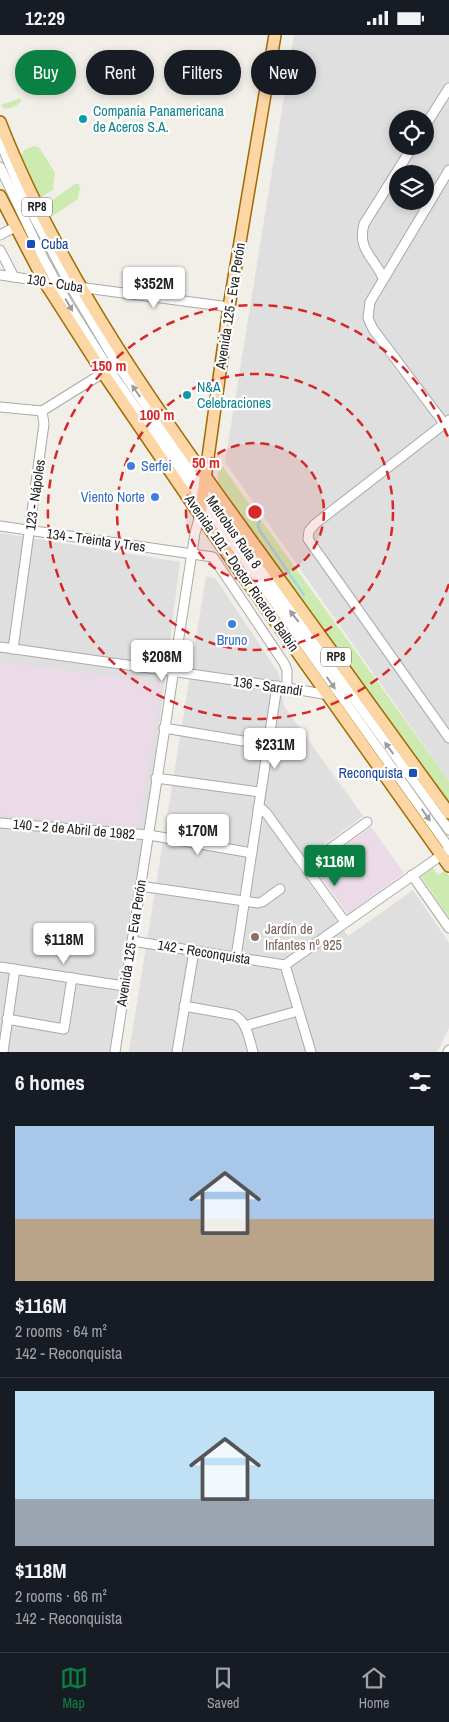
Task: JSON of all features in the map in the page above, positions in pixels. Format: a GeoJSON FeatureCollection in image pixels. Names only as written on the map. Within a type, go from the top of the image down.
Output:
{"type":"FeatureCollection","features":[{"type":"Feature","properties":{"kind":"main road","name":"Avenida 125 - Eva Perón"},"geometry":{"type":"LineString","coordinates":[[200,515],[229,307],[275,35]]}},
{"type":"Feature","properties":{"kind":"main road","name":"Avenida 101 - Doctor Ricardo Balbín"},"geometry":{"type":"LineString","coordinates":[[0,122],[14,158],[59,250],[144,387],[205,477],[449,813]]}},
{"type":"Feature","properties":{"kind":"main road","name":"Avenida 101 - Doctor Ricardo Balbín"},"geometry":{"type":"LineString","coordinates":[[0,196],[44,281],[103,373],[200,515],[328,695],[446,851],[449,866]]}},
{"type":"Feature","properties":{"kind":"street"},"geometry":{"type":"LineString","coordinates":[[434,112],[449,88]]}},
{"type":"Feature","properties":{"kind":"street","name":"Metrobus Ruta 8"},"geometry":{"type":"LineString","coordinates":[[0,141],[21,191],[70,285],[115,361],[203,489],[449,830]]}},
{"type":"Feature","properties":{"kind":"street"},"geometry":{"type":"LineString","coordinates":[[383,278],[378,267],[368,256],[361,234],[364,224],[407,155]]}},
{"type":"Feature","properties":{"kind":"street","name":"Metrobus Ruta 8"},"geometry":{"type":"LineString","coordinates":[[0,167],[57,283],[115,379],[446,851]]}},
{"type":"Feature","properties":{"kind":"street"},"geometry":{"type":"LineString","coordinates":[[448,174],[383,278],[370,301],[368,310],[369,323],[378,337],[448,425],[315,524],[309,531],[308,539],[449,738]]}},
{"type":"Feature","properties":{"kind":"street"},"geometry":{"type":"LineString","coordinates":[[0,235],[15,227]]}},
{"type":"Feature","properties":{"kind":"street"},"geometry":{"type":"LineString","coordinates":[[0,250],[14,277]]}},
{"type":"Feature","properties":{"kind":"street","name":"130 - Cuba"},"geometry":{"type":"LineString","coordinates":[[0,275],[82,288],[229,307]]}},
{"type":"Feature","properties":{"kind":"street"},"geometry":{"type":"LineString","coordinates":[[0,407],[36,412],[42,411],[103,373]]}},
{"type":"Feature","properties":{"kind":"street","name":"123 - Nápoles"},"geometry":{"type":"LineString","coordinates":[[13,649],[44,424],[42,411]]}},
{"type":"Feature","properties":{"kind":"street","name":"Avenida 125 - Eva Perón"},"geometry":{"type":"LineString","coordinates":[[115,1052],[149,835],[156,778],[192,553],[200,515]]}},
{"type":"Feature","properties":{"kind":"street","name":"134 - Treinta y Tres"},"geometry":{"type":"LineString","coordinates":[[0,526],[213,557],[284,663],[287,670],[287,687]]}},
{"type":"Feature","properties":{"kind":"street","name":"136 - Sarandí"},"geometry":{"type":"LineString","coordinates":[[0,647],[156,668],[174,673],[287,687],[328,695]]}},
{"type":"Feature","properties":{"kind":"street"},"geometry":{"type":"LineString","coordinates":[[236,957],[277,686]]}},
{"type":"Feature","properties":{"kind":"street"},"geometry":{"type":"LineString","coordinates":[[164,728],[267,745]]}},
{"type":"Feature","properties":{"kind":"street"},"geometry":{"type":"LineString","coordinates":[[156,778],[260,792]]}},
{"type":"Feature","properties":{"kind":"street"},"geometry":{"type":"LineString","coordinates":[[258,808],[267,814],[345,922]]}},
{"type":"Feature","properties":{"kind":"street"},"geometry":{"type":"LineString","coordinates":[[306,866],[367,822]]}},
{"type":"Feature","properties":{"kind":"street","name":"140 - 2 de Abril de 1982"},"geometry":{"type":"LineString","coordinates":[[0,823],[149,835],[252,853]]}},
{"type":"Feature","properties":{"kind":"street"},"geometry":{"type":"LineString","coordinates":[[311,1052],[285,965],[446,851]]}},
{"type":"Feature","properties":{"kind":"street"},"geometry":{"type":"LineString","coordinates":[[412,875],[449,928]]}},
{"type":"Feature","properties":{"kind":"street"},"geometry":{"type":"LineString","coordinates":[[140,886],[262,903],[280,889]]}},
{"type":"Feature","properties":{"kind":"street","name":"142 - Reconquista"},"geometry":{"type":"LineString","coordinates":[[132,941],[285,965]]}},
{"type":"Feature","properties":{"kind":"street"},"geometry":{"type":"LineString","coordinates":[[177,1052],[194,951]]}},
{"type":"Feature","properties":{"kind":"street"},"geometry":{"type":"LineString","coordinates":[[0,967],[124,986]]}},
{"type":"Feature","properties":{"kind":"street"},"geometry":{"type":"LineString","coordinates":[[3,1052],[15,969]]}},
{"type":"Feature","properties":{"kind":"street"},"geometry":{"type":"LineString","coordinates":[[7,1019],[64,1029],[72,978]]}},
{"type":"Feature","properties":{"kind":"street"},"geometry":{"type":"LineString","coordinates":[[184,1006],[234,1015],[240,1018],[246,1027],[253,1052]]}},
{"type":"Feature","properties":{"kind":"street"},"geometry":{"type":"LineString","coordinates":[[246,1027],[298,1011]]}},
{"type":"Feature","properties":{"kind":"shaded area"},"geometry":{"type":"Polygon","coordinates":[[[294,35],[449,35],[449,781],[225,462],[284,95],[316,95],[316,50],[292,50],[294,35]]]}},
{"type":"Feature","properties":{"kind":"shaded area"},"geometry":{"type":"Polygon","coordinates":[[[0,533],[180,562],[145,836],[110,1052],[0,1052],[0,533]]]}},
{"type":"Feature","properties":{"kind":"shaded area"},"geometry":{"type":"Polygon","coordinates":[[[206,576],[216,579],[279,674],[284,706],[363,816],[296,865],[348,936],[413,890],[449,943],[449,1028],[437,1052],[129,1052],[206,576]]]}},
{"type":"Feature","properties":{"kind":"shaded area"},"geometry":{"type":"Polygon","coordinates":[[[0,662],[162,683],[139,826],[0,815],[0,662]]]}},
{"type":"Feature","properties":{"kind":"shaded area"},"geometry":{"type":"Polygon","coordinates":[[[371,827],[404,873],[348,914],[314,868],[371,827]]]}},
{"type":"Feature","properties":{"kind":"green space"},"geometry":{"type":"Polygon","coordinates":[[[21,98],[20,103],[13,107],[3,108],[1,105],[21,98]]]}},
{"type":"Feature","properties":{"kind":"green space"},"geometry":{"type":"Polygon","coordinates":[[[34,146],[39,147],[55,173],[53,190],[39,198],[20,158],[24,150],[34,146]]]}},
{"type":"Feature","properties":{"kind":"green space"},"geometry":{"type":"Polygon","coordinates":[[[75,184],[78,184],[81,189],[78,199],[51,217],[44,206],[75,184]]]}},
{"type":"Feature","properties":{"kind":"green space"},"geometry":{"type":"Polygon","coordinates":[[[220,463],[449,781],[449,804],[218,483],[220,463]]]}},
{"type":"Feature","properties":{"kind":"green space"},"geometry":{"type":"Polygon","coordinates":[[[433,868],[438,875],[445,870],[449,876],[449,918],[421,876],[433,868]]]}},
{"type":"Feature","properties":{"kind":"waterway"},"geometry":{"type":"LineString","coordinates":[[261,514],[258,526],[260,531],[304,595]]}},
{"type":"Feature","properties":{"kind":"place","name":"Companía Panamericana de Aceros S.A."},"geometry":{"type":"Point","coordinates":[83,119]}},
{"type":"Feature","properties":{"kind":"place","name":"Cuba"},"geometry":{"type":"Point","coordinates":[31,244]}},
{"type":"Feature","properties":{"kind":"place","name":"N&A Celebraciones"},"geometry":{"type":"Point","coordinates":[187,395]}},
{"type":"Feature","properties":{"kind":"place","name":"Serfei"},"geometry":{"type":"Point","coordinates":[131,466]}},
{"type":"Feature","properties":{"kind":"place","name":"Viento Norte"},"geometry":{"type":"Point","coordinates":[155,497]}},
{"type":"Feature","properties":{"kind":"place","name":"Bruno"},"geometry":{"type":"Point","coordinates":[232,624]}},
{"type":"Feature","properties":{"kind":"place","name":"Reconquista"},"geometry":{"type":"Point","coordinates":[413,773]}},
{"type":"Feature","properties":{"kind":"place","name":"Jardín de Infantes nº 925"},"geometry":{"type":"Point","coordinates":[255,937]}}]}
